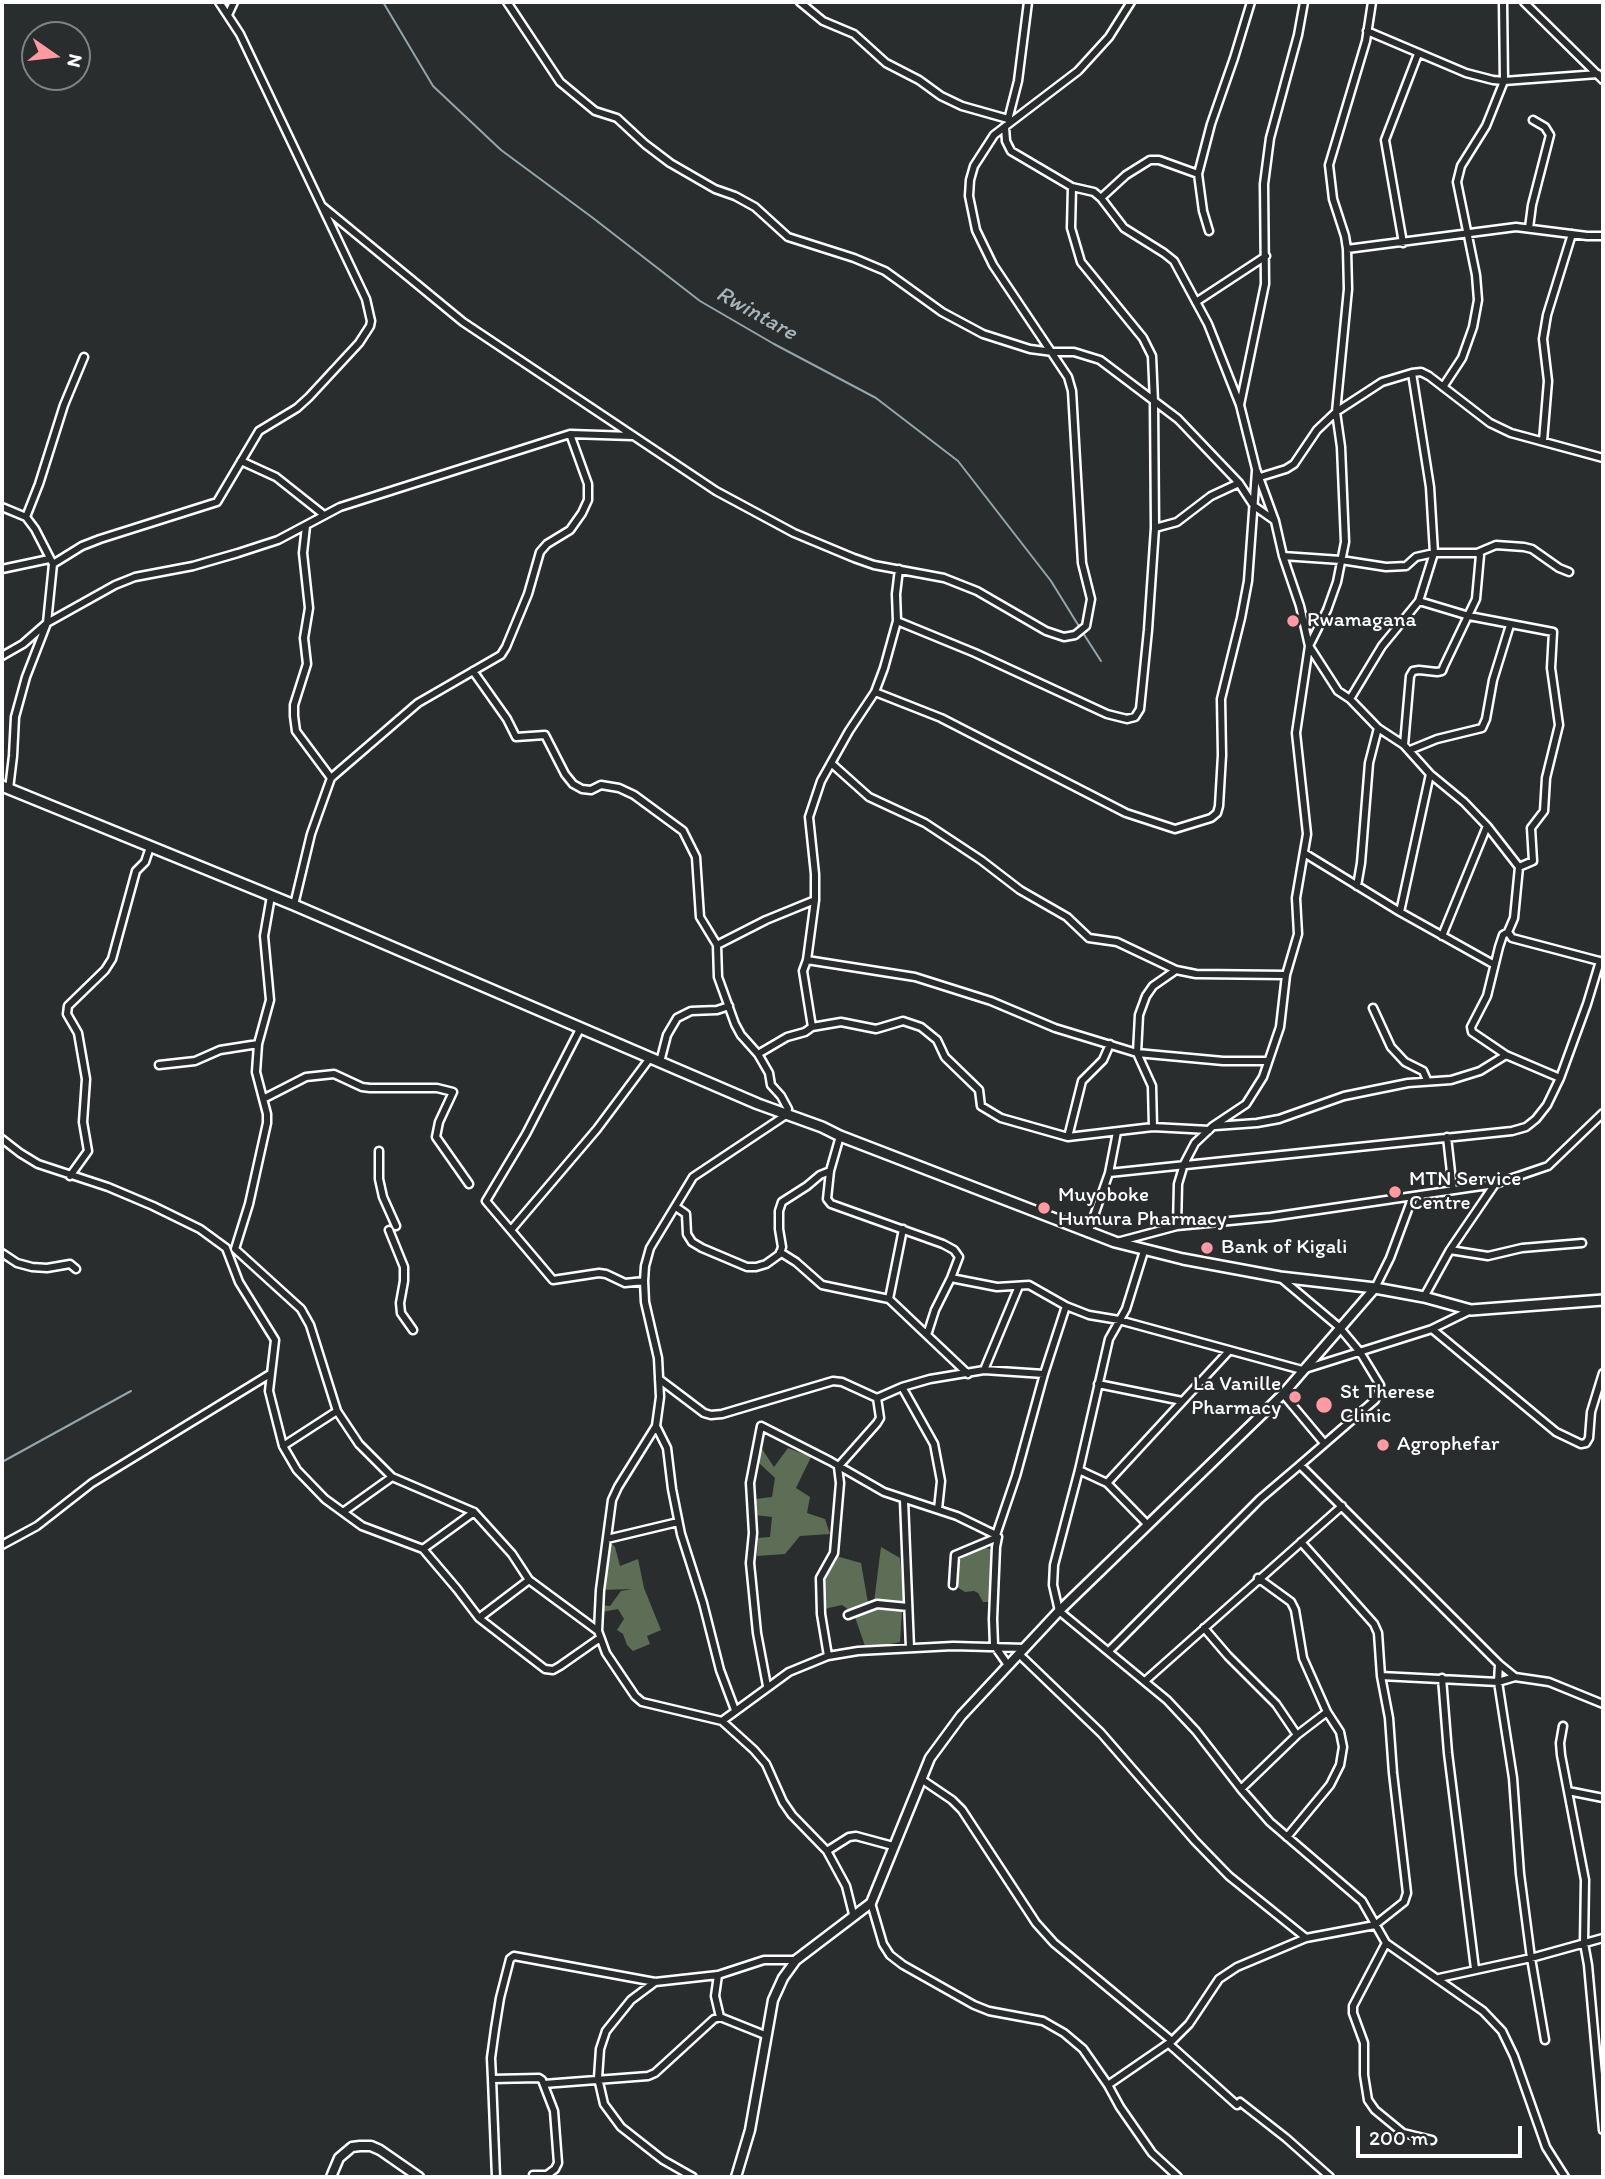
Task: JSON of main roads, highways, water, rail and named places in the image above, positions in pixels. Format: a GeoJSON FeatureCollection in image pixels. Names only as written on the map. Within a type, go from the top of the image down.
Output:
{"type":"FeatureCollection","features":[{"type":"Feature","properties":{"kind":"main road"},"geometry":{"type":"LineString","coordinates":[[5,788],[294,905],[786,1115],[1115,1242],[1144,1251],[1280,1278],[1376,1288],[1471,1310],[1603,1300]]}},
{"type":"Feature","properties":{"kind":"waterway","name":"Rwintare"},"geometry":{"type":"LineString","coordinates":[[383,2],[433,86],[501,150],[700,301],[876,398],[958,461],[1051,581],[1080,628]]}},
{"type":"Feature","properties":{"kind":"waterway","name":"Rwintare"},"geometry":{"type":"LineString","coordinates":[[1083,633],[1101,661]]}},
{"type":"Feature","properties":{"kind":"waterway"},"geometry":{"type":"LineString","coordinates":[[2,1462],[131,1391]]}},
{"type":"Feature","properties":{"kind":"place","name":"Rwamagana"},"geometry":{"type":"Point","coordinates":[1293,621]}},
{"type":"Feature","properties":{"kind":"place","name":"MTN Service Centre"},"geometry":{"type":"Point","coordinates":[1395,1192]}},
{"type":"Feature","properties":{"kind":"place","name":"Muyoboke Humura Pharmacy"},"geometry":{"type":"Point","coordinates":[1044,1208]}},
{"type":"Feature","properties":{"kind":"place","name":"Bank of Kigali"},"geometry":{"type":"Point","coordinates":[1207,1248]}},
{"type":"Feature","properties":{"kind":"place","name":"La Vanille Pharmacy"},"geometry":{"type":"Point","coordinates":[1295,1397]}},
{"type":"Feature","properties":{"kind":"place","name":"St Therese Clinic"},"geometry":{"type":"Point","coordinates":[1324,1405]}},
{"type":"Feature","properties":{"kind":"place","name":"Agrophefar"},"geometry":{"type":"Point","coordinates":[1383,1445]}}]}
